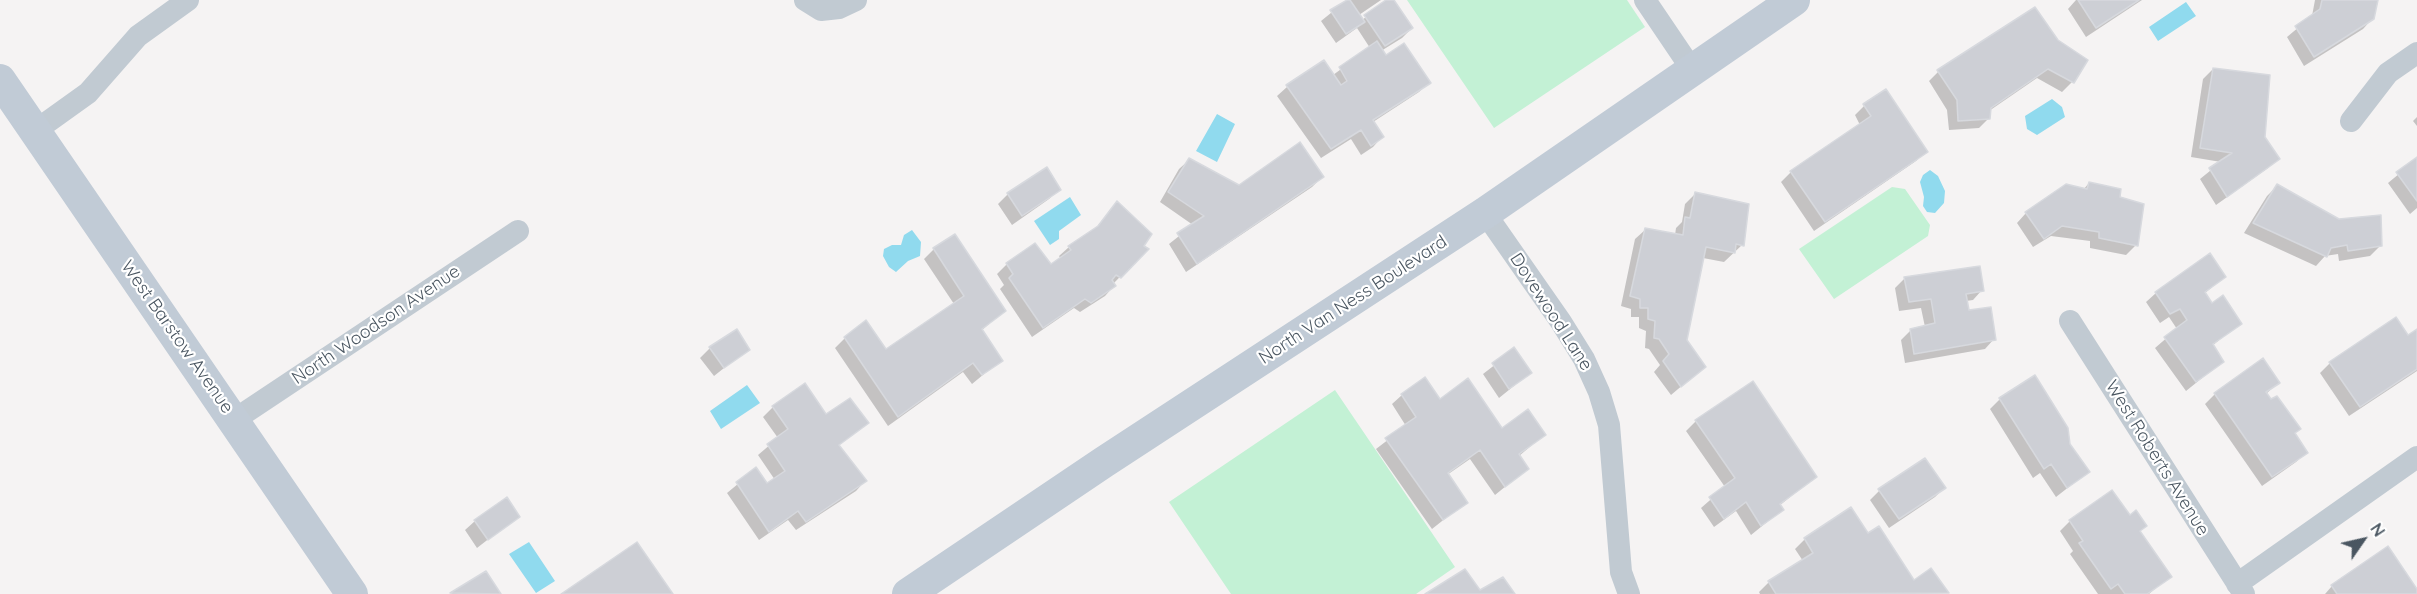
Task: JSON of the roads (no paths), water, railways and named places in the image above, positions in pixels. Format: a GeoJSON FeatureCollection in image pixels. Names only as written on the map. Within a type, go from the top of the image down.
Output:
{"type":"FeatureCollection","features":[{"type":"Feature","properties":{"kind":"street"},"geometry":{"type":"LineString","coordinates":[[34,131],[88,93],[104,78],[138,36],[188,0]]}},
{"type":"Feature","properties":{"kind":"street"},"geometry":{"type":"LineString","coordinates":[[813,5],[839,8],[856,0]]}},
{"type":"Feature","properties":{"kind":"street"},"geometry":{"type":"LineString","coordinates":[[1645,0],[1693,71]]}},
{"type":"Feature","properties":{"kind":"street","name":"North Van Ness Boulevard"},"geometry":{"type":"LineString","coordinates":[[915,592],[1104,462],[1485,213],[1794,0]]}},
{"type":"Feature","properties":{"kind":"street"},"geometry":{"type":"LineString","coordinates":[[2351,121],[2388,73],[2417,53]]}},
{"type":"Feature","properties":{"kind":"street","name":"West Barstow Avenue"},"geometry":{"type":"LineString","coordinates":[[0,80],[352,594]]}},
{"type":"Feature","properties":{"kind":"street","name":"Dovewood Lane"},"geometry":{"type":"LineString","coordinates":[[1485,213],[1561,322],[1584,359],[1599,392],[1609,425],[1621,572],[1629,594]]}},
{"type":"Feature","properties":{"kind":"street","name":"North Woodson Avenue"},"geometry":{"type":"LineString","coordinates":[[234,420],[518,231]]}},
{"type":"Feature","properties":{"kind":"street","name":"West Roberts Avenue"},"geometry":{"type":"LineString","coordinates":[[2070,321],[2241,589]]}},
{"type":"Feature","properties":{"kind":"street"},"geometry":{"type":"LineString","coordinates":[[2241,589],[2417,457]]}},
{"type":"Feature","properties":{"kind":"water"},"geometry":{"type":"Polygon","coordinates":[[[2186,2],[2196,16],[2158,41],[2149,27],[2186,2]]]}},
{"type":"Feature","properties":{"kind":"water"},"geometry":{"type":"Polygon","coordinates":[[[2052,99],[2062,107],[2065,117],[2037,135],[2027,129],[2025,116],[2052,99]]]}},
{"type":"Feature","properties":{"kind":"water"},"geometry":{"type":"Polygon","coordinates":[[[1217,114],[1235,124],[1217,162],[1196,151],[1217,114]]]}},
{"type":"Feature","properties":{"kind":"water"},"geometry":{"type":"Polygon","coordinates":[[[1930,170],[1938,176],[1945,191],[1944,203],[1935,213],[1927,212],[1923,206],[1924,197],[1920,182],[1923,175],[1930,170]]]}},
{"type":"Feature","properties":{"kind":"water"},"geometry":{"type":"Polygon","coordinates":[[[1070,197],[1081,215],[1059,231],[1059,239],[1050,245],[1034,221],[1070,197]]]}},
{"type":"Feature","properties":{"kind":"water"},"geometry":{"type":"Polygon","coordinates":[[[912,230],[921,242],[920,256],[908,261],[896,272],[889,267],[883,256],[884,249],[892,245],[901,245],[904,235],[912,230]]]}},
{"type":"Feature","properties":{"kind":"water"},"geometry":{"type":"Polygon","coordinates":[[[747,385],[760,403],[721,429],[710,411],[747,385]]]}},
{"type":"Feature","properties":{"kind":"water"},"geometry":{"type":"Polygon","coordinates":[[[529,542],[555,581],[536,593],[509,554],[529,542]]]}}]}
